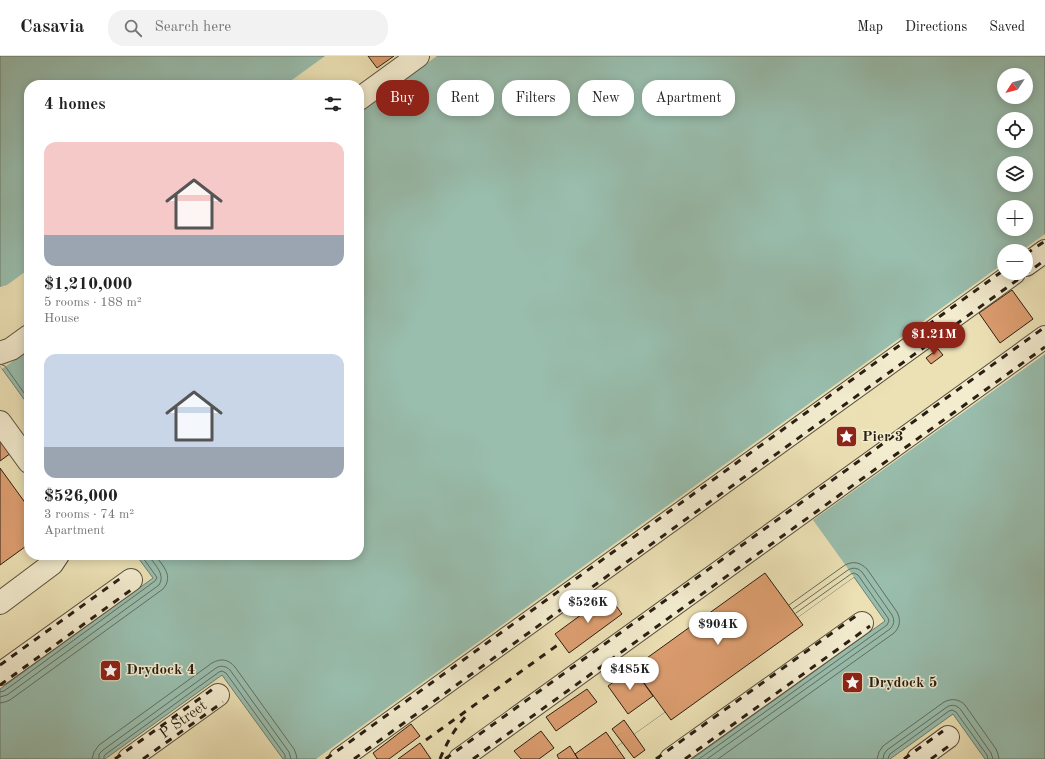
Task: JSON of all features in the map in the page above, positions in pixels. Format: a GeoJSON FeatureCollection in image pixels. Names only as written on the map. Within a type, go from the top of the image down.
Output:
{"type":"FeatureCollection","features":[{"type":"Feature","properties":{"kind":"lane"},"geometry":{"type":"LineString","coordinates":[[364,95],[418,56]]}},
{"type":"Feature","properties":{"kind":"lane"},"geometry":{"type":"LineString","coordinates":[[1033,260],[1045,251]]}},
{"type":"Feature","properties":{"kind":"lane"},"geometry":{"type":"LineString","coordinates":[[340,759],[1004,280]]}},
{"type":"Feature","properties":{"kind":"lane"},"geometry":{"type":"LineString","coordinates":[[460,759],[1045,337]]}},
{"type":"Feature","properties":{"kind":"lane"},"geometry":{"type":"LineString","coordinates":[[0,353],[11,349],[24,340]]}},
{"type":"Feature","properties":{"kind":"lane"},"geometry":{"type":"LineString","coordinates":[[6,431],[24,455]]}},
{"type":"Feature","properties":{"kind":"lane"},"geometry":{"type":"LineString","coordinates":[[0,603],[52,564],[55,560]]}},
{"type":"Feature","properties":{"kind":"lane"},"geometry":{"type":"LineString","coordinates":[[0,674],[131,580]]}},
{"type":"Feature","properties":{"kind":"lane"},"geometry":{"type":"LineString","coordinates":[[671,759],[862,623]]}},
{"type":"Feature","properties":{"kind":"lane","name":"P Street"},"geometry":{"type":"LineString","coordinates":[[129,759],[218,695]]}},
{"type":"Feature","properties":{"kind":"lane"},"geometry":{"type":"LineString","coordinates":[[918,759],[948,737]]}},
{"type":"Feature","properties":{"kind":"water"},"geometry":{"type":"Polygon","coordinates":[[[0,56],[1045,56],[1045,759],[985,759],[953,714],[890,759],[692,759],[885,621],[854,577],[599,759],[283,759],[222,675],[105,759],[0,759],[0,689],[153,578],[140,560],[364,560],[364,80],[24,80],[24,399],[0,366],[0,56]]]}},
{"type":"Feature","properties":{"kind":"pier"},"geometry":{"type":"Polygon","coordinates":[[[325,56],[437,56],[404,80],[376,80],[376,100],[364,108],[364,80],[292,80],[325,56]]]}},
{"type":"Feature","properties":{"kind":"pier","name":"Pier 3"},"geometry":{"type":"Polygon","coordinates":[[[1045,234],[1045,354],[813,520],[854,577],[599,759],[316,759],[997,268],[997,280],[1033,280],[1033,244],[1031,244],[1045,234]]]}},
{"type":"Feature","properties":{"kind":"pier"},"geometry":{"type":"Polygon","coordinates":[[[24,273],[24,354],[2,369],[0,366],[0,287],[7,285],[24,273]]]}},
{"type":"Feature","properties":{"kind":"building"},"geometry":{"type":"Polygon","coordinates":[[[368,56],[394,56],[377,68],[368,56]]]}},
{"type":"Feature","properties":{"kind":"building"},"geometry":{"type":"Polygon","coordinates":[[[1012,290],[1033,319],[1000,343],[979,313],[1012,290]]]}},
{"type":"Feature","properties":{"kind":"building"},"geometry":{"type":"Polygon","coordinates":[[[938,349],[943,355],[931,364],[926,358],[938,349]]]}},
{"type":"Feature","properties":{"kind":"building"},"geometry":{"type":"Polygon","coordinates":[[[0,439],[11,453],[0,461],[0,439]]]}},
{"type":"Feature","properties":{"kind":"building"},"geometry":{"type":"Polygon","coordinates":[[[0,468],[24,501],[24,548],[0,565],[0,468]]]}},
{"type":"Feature","properties":{"kind":"building"},"geometry":{"type":"Polygon","coordinates":[[[765,573],[803,625],[671,720],[633,668],[765,573]]]}},
{"type":"Feature","properties":{"kind":"building"},"geometry":{"type":"Polygon","coordinates":[[[608,595],[622,614],[569,653],[555,634],[608,595]]]}},
{"type":"Feature","properties":{"kind":"building"},"geometry":{"type":"Polygon","coordinates":[[[633,668],[653,696],[628,714],[608,686],[633,668]]]}},
{"type":"Feature","properties":{"kind":"building"},"geometry":{"type":"Polygon","coordinates":[[[587,689],[597,702],[556,731],[546,717],[587,689]]]}},
{"type":"Feature","properties":{"kind":"building"},"geometry":{"type":"Polygon","coordinates":[[[624,720],[645,750],[634,758],[612,729],[624,720]]]}},
{"type":"Feature","properties":{"kind":"building"},"geometry":{"type":"Polygon","coordinates":[[[411,724],[420,736],[389,759],[377,759],[373,753],[411,724]]]}},
{"type":"Feature","properties":{"kind":"building"},"geometry":{"type":"Polygon","coordinates":[[[541,731],[554,748],[539,759],[521,759],[514,751],[541,731]]]}},
{"type":"Feature","properties":{"kind":"building"},"geometry":{"type":"Polygon","coordinates":[[[606,732],[625,759],[578,759],[575,754],[606,732]]]}},
{"type":"Feature","properties":{"kind":"building"},"geometry":{"type":"Polygon","coordinates":[[[420,743],[431,759],[398,759],[420,743]]]}},
{"type":"Feature","properties":{"kind":"building"},"geometry":{"type":"Polygon","coordinates":[[[570,746],[578,759],[559,759],[557,755],[570,746]]]}},
{"type":"Feature","properties":{"kind":"railway"},"geometry":{"type":"LineString","coordinates":[[1033,249],[1045,241]]}},
{"type":"Feature","properties":{"kind":"railway"},"geometry":{"type":"LineString","coordinates":[[354,759],[1045,260]]}},
{"type":"Feature","properties":{"kind":"railway"},"geometry":{"type":"LineString","coordinates":[[326,759],[997,275]]}},
{"type":"Feature","properties":{"kind":"railway"},"geometry":{"type":"LineString","coordinates":[[445,759],[1045,327]]}},
{"type":"Feature","properties":{"kind":"railway"},"geometry":{"type":"LineString","coordinates":[[473,759],[1045,347]]}},
{"type":"Feature","properties":{"kind":"railway"},"geometry":{"type":"LineString","coordinates":[[0,665],[125,575]]}},
{"type":"Feature","properties":{"kind":"railway"},"geometry":{"type":"LineString","coordinates":[[0,685],[135,587]]}},
{"type":"Feature","properties":{"kind":"railway"},"geometry":{"type":"LineString","coordinates":[[656,759],[860,613]]}},
{"type":"Feature","properties":{"kind":"railway"},"geometry":{"type":"LineString","coordinates":[[685,759],[870,626]]}},
{"type":"Feature","properties":{"kind":"railway"},"geometry":{"type":"LineString","coordinates":[[426,740],[559,644]]}},
{"type":"Feature","properties":{"kind":"railway"},"geometry":{"type":"LineString","coordinates":[[115,759],[213,689]]}},
{"type":"Feature","properties":{"kind":"railway"},"geometry":{"type":"LineString","coordinates":[[143,759],[223,702]]}},
{"type":"Feature","properties":{"kind":"railway"},"geometry":{"type":"LineString","coordinates":[[440,759],[445,747],[467,715]]}},
{"type":"Feature","properties":{"kind":"railway"},"geometry":{"type":"LineString","coordinates":[[904,759],[943,731]]}},
{"type":"Feature","properties":{"kind":"railway"},"geometry":{"type":"LineString","coordinates":[[931,759],[953,743]]}},
{"type":"Feature","properties":{"kind":"place","name":"Pier 3"},"geometry":{"type":"Point","coordinates":[846,437]}},
{"type":"Feature","properties":{"kind":"place","name":"Drydock 4"},"geometry":{"type":"Point","coordinates":[111,670]}},
{"type":"Feature","properties":{"kind":"place","name":"Drydock 5"},"geometry":{"type":"Point","coordinates":[853,683]}}]}
